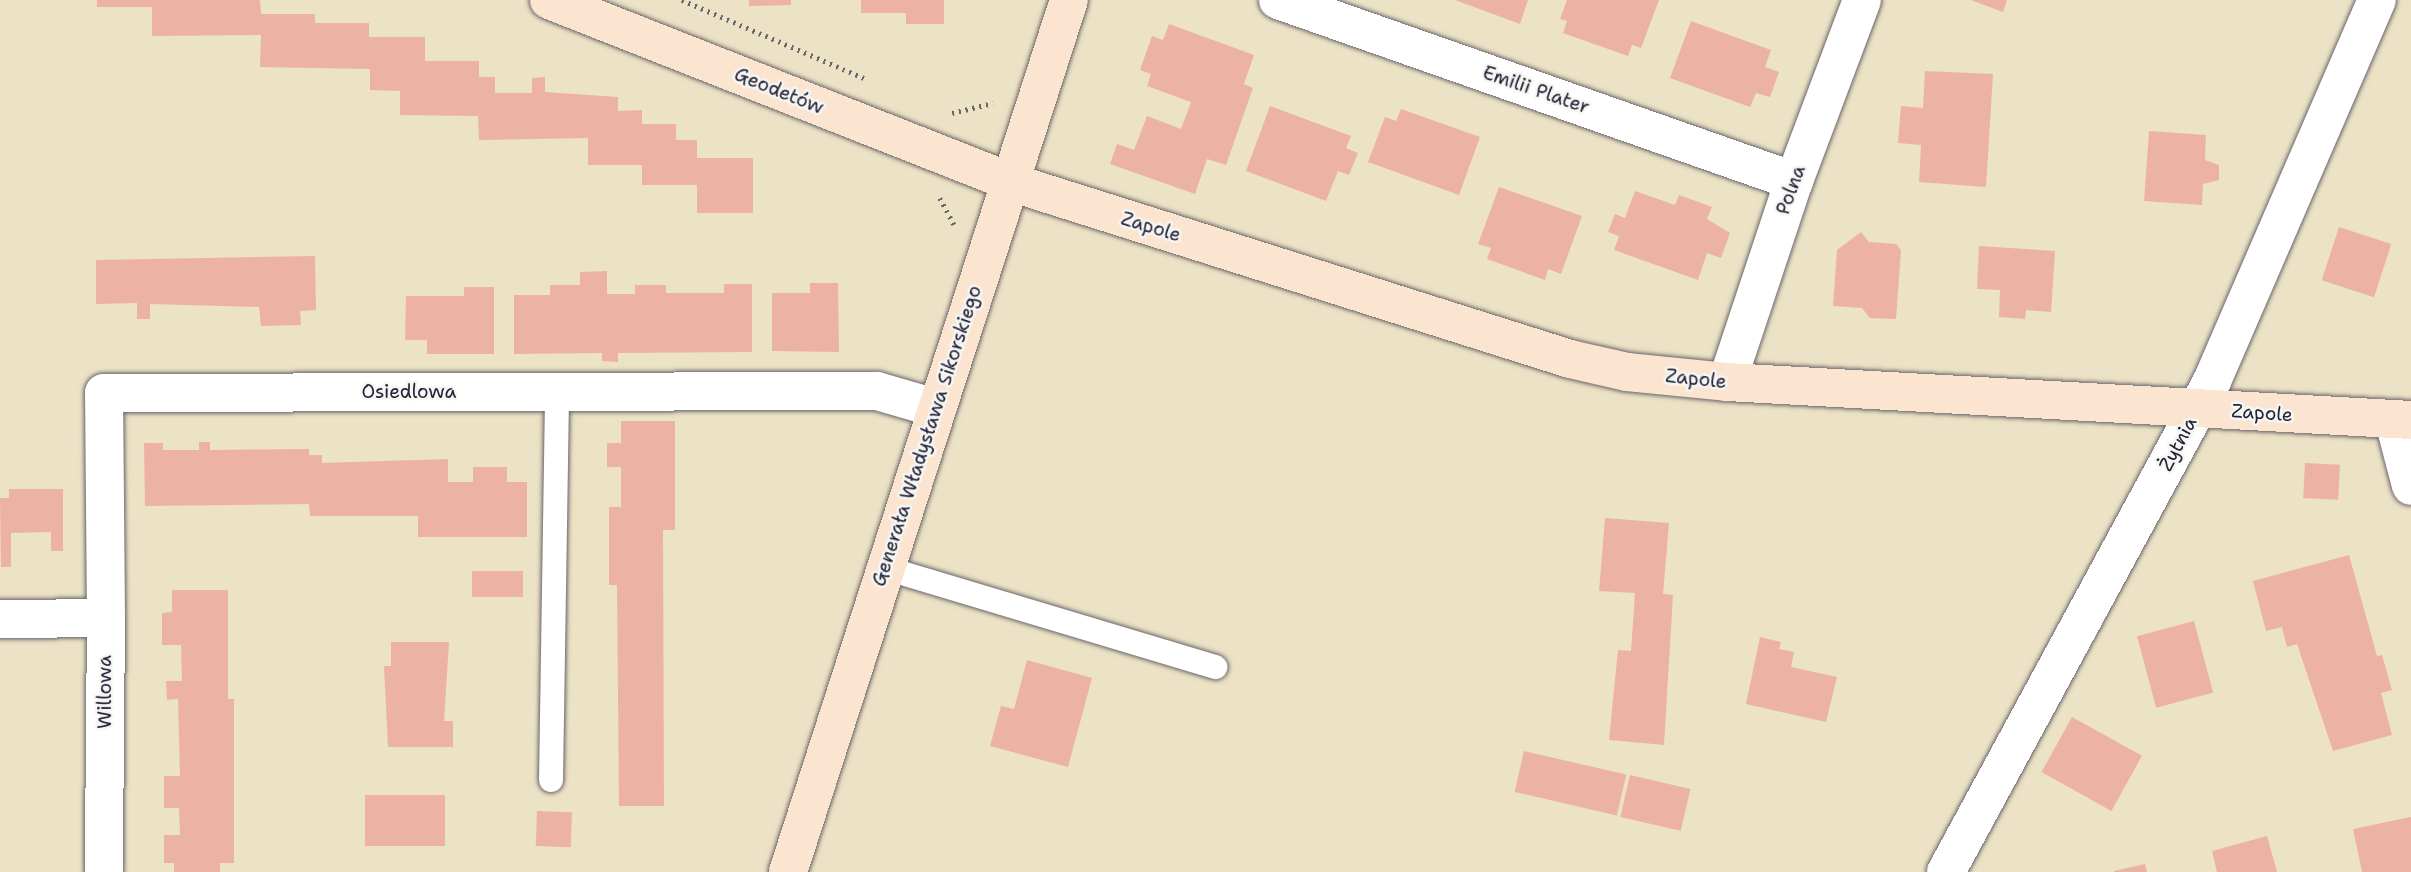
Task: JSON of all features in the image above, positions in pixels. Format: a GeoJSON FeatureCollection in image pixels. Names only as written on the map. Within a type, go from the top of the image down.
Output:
{"type":"FeatureCollection","features":[{"type":"Feature","properties":{"kind":"street","name":"Geodetów"},"geometry":{"type":"LineString","coordinates":[[549,0],[1010,182]]}},
{"type":"Feature","properties":{"kind":"street","name":"Generała Władysława Sikorskiego"},"geometry":{"type":"LineString","coordinates":[[788,872],[1069,0]]}},
{"type":"Feature","properties":{"kind":"street","name":"Emilii Plater"},"geometry":{"type":"LineString","coordinates":[[1278,0],[1794,181]]}},
{"type":"Feature","properties":{"kind":"street","name":"Polna"},"geometry":{"type":"LineString","coordinates":[[1727,382],[1794,181],[1862,0]]}},
{"type":"Feature","properties":{"kind":"street","name":"Żytnia"},"geometry":{"type":"LineString","coordinates":[[1946,872],[2197,409],[2377,0]]}},
{"type":"Feature","properties":{"kind":"street","name":"Zapole"},"geometry":{"type":"LineString","coordinates":[[1010,182],[1570,359],[1627,372],[1727,382],[2402,420]]}},
{"type":"Feature","properties":{"kind":"street","name":"Osiedlowa"},"geometry":{"type":"LineString","coordinates":[[106,618],[104,393],[877,391],[936,408]]}},
{"type":"Feature","properties":{"kind":"street"},"geometry":{"type":"LineString","coordinates":[[2402,420],[2411,486]]}},
{"type":"Feature","properties":{"kind":"street"},"geometry":{"type":"LineString","coordinates":[[0,619],[106,618]]}},
{"type":"Feature","properties":{"kind":"street","name":"Willowa"},"geometry":{"type":"LineString","coordinates":[[104,872],[106,618]]}},
{"type":"Feature","properties":{"kind":"lane"},"geometry":{"type":"LineString","coordinates":[[551,780],[557,392]]}},
{"type":"Feature","properties":{"kind":"lane"},"geometry":{"type":"LineString","coordinates":[[885,568],[1216,667]]}},
{"type":"Feature","properties":{"kind":"path"},"geometry":{"type":"LineString","coordinates":[[682,0],[868,80]]}},
{"type":"Feature","properties":{"kind":"path"},"geometry":{"type":"LineString","coordinates":[[946,111],[956,114],[985,108],[999,96]]}},
{"type":"Feature","properties":{"kind":"building"},"geometry":{"type":"Polygon","coordinates":[[[97,0],[260,0],[261,14],[315,14],[315,23],[369,23],[369,37],[425,37],[425,61],[479,61],[479,77],[495,77],[495,93],[532,93],[532,78],[545,77],[545,92],[618,97],[618,111],[642,110],[642,124],[676,124],[676,140],[697,140],[697,158],[753,158],[753,213],[697,213],[697,185],[642,185],[642,165],[588,165],[588,138],[479,140],[478,116],[400,115],[400,91],[370,90],[370,69],[260,67],[261,35],[152,36],[152,7],[97,7],[97,0]]]}},
{"type":"Feature","properties":{"kind":"building"},"geometry":{"type":"Polygon","coordinates":[[[749,0],[791,0],[791,5],[749,6],[749,0]]]}},
{"type":"Feature","properties":{"kind":"building"},"geometry":{"type":"Polygon","coordinates":[[[861,0],[944,0],[944,24],[906,24],[906,13],[861,13],[861,0]]]}},
{"type":"Feature","properties":{"kind":"building"},"geometry":{"type":"Polygon","coordinates":[[[1455,0],[1528,0],[1520,24],[1455,0]]]}},
{"type":"Feature","properties":{"kind":"building"},"geometry":{"type":"Polygon","coordinates":[[[1567,0],[1659,0],[1641,48],[1632,45],[1628,56],[1563,33],[1567,21],[1560,19],[1567,0]]]}},
{"type":"Feature","properties":{"kind":"building"},"geometry":{"type":"Polygon","coordinates":[[[1971,0],[2007,0],[2003,12],[1971,0]]]}},
{"type":"Feature","properties":{"kind":"building"},"geometry":{"type":"Polygon","coordinates":[[[1691,21],[1771,50],[1765,67],[1779,72],[1770,97],[1756,93],[1750,107],[1670,78],[1691,21]]]}},
{"type":"Feature","properties":{"kind":"building"},"geometry":{"type":"Polygon","coordinates":[[[1169,24],[1254,55],[1244,84],[1253,88],[1226,165],[1207,159],[1195,194],[1110,164],[1117,144],[1134,150],[1147,116],[1181,129],[1191,102],[1147,86],[1151,74],[1140,70],[1152,36],[1163,40],[1169,24]]]}},
{"type":"Feature","properties":{"kind":"building"},"geometry":{"type":"Polygon","coordinates":[[[1925,71],[1993,74],[1986,187],[1919,182],[1921,145],[1898,143],[1901,106],[1923,108],[1925,71]]]}},
{"type":"Feature","properties":{"kind":"building"},"geometry":{"type":"Polygon","coordinates":[[[1270,106],[1351,136],[1346,148],[1358,153],[1349,175],[1338,171],[1326,201],[1246,171],[1270,106]]]}},
{"type":"Feature","properties":{"kind":"building"},"geometry":{"type":"Polygon","coordinates":[[[1401,109],[1480,137],[1459,195],[1368,162],[1385,117],[1396,121],[1401,109]]]}},
{"type":"Feature","properties":{"kind":"building"},"geometry":{"type":"Polygon","coordinates":[[[2149,131],[2206,135],[2205,160],[2219,165],[2219,180],[2203,184],[2202,205],[2144,201],[2149,131]]]}},
{"type":"Feature","properties":{"kind":"building"},"geometry":{"type":"Polygon","coordinates":[[[1499,187],[1582,216],[1561,274],[1548,269],[1545,280],[1487,259],[1491,248],[1478,244],[1499,187]]]}},
{"type":"Feature","properties":{"kind":"building"},"geometry":{"type":"Polygon","coordinates":[[[1635,191],[1675,205],[1679,195],[1712,207],[1707,219],[1730,233],[1721,258],[1707,253],[1698,280],[1614,250],[1619,236],[1608,232],[1615,214],[1625,218],[1635,191]]]}},
{"type":"Feature","properties":{"kind":"building"},"geometry":{"type":"Polygon","coordinates":[[[2339,227],[2391,244],[2374,297],[2322,280],[2339,227]]]}},
{"type":"Feature","properties":{"kind":"building"},"geometry":{"type":"Polygon","coordinates":[[[1861,232],[1869,242],[1896,244],[1901,250],[1896,319],[1870,318],[1862,308],[1833,306],[1837,250],[1861,232]]]}},
{"type":"Feature","properties":{"kind":"building"},"geometry":{"type":"Polygon","coordinates":[[[1979,246],[2055,251],[2051,312],[2026,310],[2025,319],[1999,317],[2000,290],[1977,289],[1979,246]]]}},
{"type":"Feature","properties":{"kind":"building"},"geometry":{"type":"Polygon","coordinates":[[[315,256],[316,310],[300,311],[301,325],[261,326],[259,307],[150,304],[150,319],[137,319],[137,303],[96,304],[96,260],[315,256]]]}},
{"type":"Feature","properties":{"kind":"building"},"geometry":{"type":"Polygon","coordinates":[[[607,271],[607,294],[635,294],[635,285],[666,285],[666,293],[724,293],[724,284],[752,284],[752,352],[618,353],[618,362],[602,361],[602,353],[514,354],[514,295],[550,295],[550,285],[580,285],[580,272],[607,271]]]}},
{"type":"Feature","properties":{"kind":"building"},"geometry":{"type":"Polygon","coordinates":[[[810,283],[838,283],[839,352],[772,351],[772,293],[810,293],[810,283]]]}},
{"type":"Feature","properties":{"kind":"building"},"geometry":{"type":"Polygon","coordinates":[[[464,287],[494,287],[494,354],[427,354],[427,340],[405,340],[406,296],[464,296],[464,287]]]}},
{"type":"Feature","properties":{"kind":"building"},"geometry":{"type":"Polygon","coordinates":[[[621,421],[675,421],[675,530],[663,530],[664,806],[619,806],[617,585],[609,585],[609,507],[621,507],[621,467],[607,467],[607,443],[621,443],[621,421]]]}},
{"type":"Feature","properties":{"kind":"building"},"geometry":{"type":"Polygon","coordinates":[[[199,442],[210,442],[210,450],[309,449],[309,455],[322,455],[322,463],[448,459],[448,482],[473,482],[473,467],[507,467],[507,482],[527,482],[527,537],[418,537],[418,516],[310,516],[309,504],[145,506],[144,443],[163,443],[163,450],[199,450],[199,442]]]}},
{"type":"Feature","properties":{"kind":"building"},"geometry":{"type":"Polygon","coordinates":[[[2305,463],[2340,465],[2338,500],[2303,498],[2305,463]]]}},
{"type":"Feature","properties":{"kind":"building"},"geometry":{"type":"Polygon","coordinates":[[[9,489],[63,489],[63,551],[51,551],[51,532],[11,533],[11,567],[1,567],[0,498],[9,498],[9,489]]]}},
{"type":"Feature","properties":{"kind":"building"},"geometry":{"type":"Polygon","coordinates":[[[1605,518],[1669,523],[1663,594],[1673,595],[1664,745],[1609,740],[1618,650],[1631,651],[1635,593],[1599,591],[1605,518]]]}},
{"type":"Feature","properties":{"kind":"building"},"geometry":{"type":"Polygon","coordinates":[[[2349,555],[2377,656],[2382,655],[2392,690],[2381,693],[2392,735],[2333,751],[2297,644],[2287,647],[2282,627],[2266,631],[2253,581],[2349,555]]]}},
{"type":"Feature","properties":{"kind":"building"},"geometry":{"type":"Polygon","coordinates":[[[472,571],[523,571],[523,597],[472,597],[472,571]]]}},
{"type":"Feature","properties":{"kind":"building"},"geometry":{"type":"Polygon","coordinates":[[[172,590],[228,590],[228,699],[234,699],[234,863],[220,863],[220,872],[174,872],[174,863],[164,863],[164,835],[180,835],[179,808],[164,808],[164,776],[180,776],[178,699],[167,700],[166,681],[182,681],[181,645],[162,645],[162,613],[172,612],[172,590]]]}},
{"type":"Feature","properties":{"kind":"building"},"geometry":{"type":"Polygon","coordinates":[[[2194,621],[2213,692],[2156,708],[2137,636],[2194,621]]]}},
{"type":"Feature","properties":{"kind":"building"},"geometry":{"type":"Polygon","coordinates":[[[1760,637],[1781,642],[1779,649],[1794,652],[1791,667],[1837,677],[1826,722],[1746,704],[1760,637]]]}},
{"type":"Feature","properties":{"kind":"building"},"geometry":{"type":"Polygon","coordinates":[[[391,642],[449,642],[444,721],[453,721],[453,747],[388,747],[384,666],[391,666],[391,642]]]}},
{"type":"Feature","properties":{"kind":"building"},"geometry":{"type":"Polygon","coordinates":[[[1027,660],[1092,678],[1068,767],[990,746],[1001,706],[1014,709],[1027,660]]]}},
{"type":"Feature","properties":{"kind":"building"},"geometry":{"type":"Polygon","coordinates":[[[2072,717],[2142,756],[2111,811],[2041,772],[2072,717]]]}},
{"type":"Feature","properties":{"kind":"building"},"geometry":{"type":"Polygon","coordinates":[[[1524,751],[1626,775],[1617,816],[1515,792],[1524,751]]]}},
{"type":"Feature","properties":{"kind":"building"},"geometry":{"type":"Polygon","coordinates":[[[1630,775],[1690,789],[1681,831],[1620,817],[1630,775]]]}},
{"type":"Feature","properties":{"kind":"building"},"geometry":{"type":"Polygon","coordinates":[[[365,795],[445,795],[445,846],[365,846],[365,795]]]}},
{"type":"Feature","properties":{"kind":"building"},"geometry":{"type":"Polygon","coordinates":[[[537,811],[572,812],[571,847],[536,846],[537,811]]]}},
{"type":"Feature","properties":{"kind":"building"},"geometry":{"type":"Polygon","coordinates":[[[2411,817],[2411,872],[2362,872],[2353,829],[2411,817]]]}},
{"type":"Feature","properties":{"kind":"building"},"geometry":{"type":"Polygon","coordinates":[[[2267,836],[2277,872],[2217,872],[2212,851],[2267,836]]]}},
{"type":"Feature","properties":{"kind":"building"},"geometry":{"type":"Polygon","coordinates":[[[2145,864],[2147,872],[2114,872],[2114,871],[2145,864]]]}}]}
